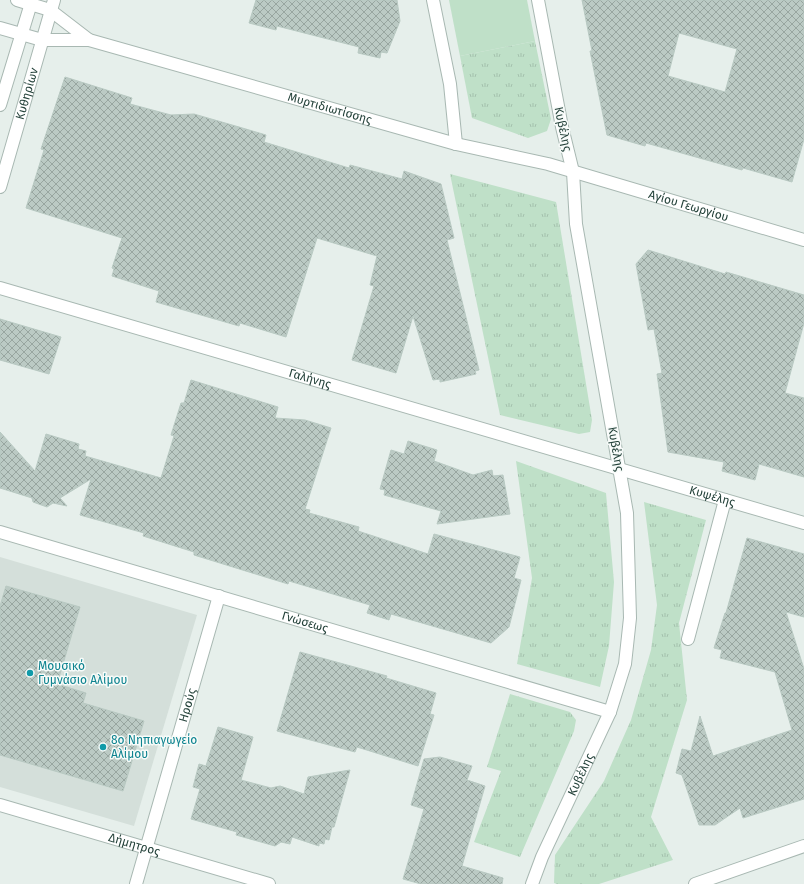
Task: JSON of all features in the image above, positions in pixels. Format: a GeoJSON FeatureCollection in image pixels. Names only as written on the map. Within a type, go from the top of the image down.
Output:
{"type":"FeatureCollection","features":[{"type":"Feature","properties":{"kind":"street","name":"Μυρτιδιωτίσσης"},"geometry":{"type":"LineString","coordinates":[[17,0],[52,5],[89,40]]}},
{"type":"Feature","properties":{"kind":"street"},"geometry":{"type":"LineString","coordinates":[[433,0],[450,84],[456,144]]}},
{"type":"Feature","properties":{"kind":"street","name":"Κυβέλης"},"geometry":{"type":"LineString","coordinates":[[532,884],[542,857],[610,712],[625,664],[630,618],[626,513],[620,470],[576,224],[573,172],[562,127],[538,0]]}},
{"type":"Feature","properties":{"kind":"street","name":"Κυθηρίων"},"geometry":{"type":"LineString","coordinates":[[0,105],[31,2]]}},
{"type":"Feature","properties":{"kind":"street","name":"Κυθηρίων"},"geometry":{"type":"LineString","coordinates":[[0,186],[52,5]]}},
{"type":"Feature","properties":{"kind":"street","name":"Μυρτιδιωτίσσης"},"geometry":{"type":"LineString","coordinates":[[0,28],[42,40],[89,40],[456,144],[548,164],[573,172]]}},
{"type":"Feature","properties":{"kind":"street","name":"Αγίου Γεωργίου"},"geometry":{"type":"LineString","coordinates":[[573,172],[804,240]]}},
{"type":"Feature","properties":{"kind":"street","name":"Γαλήνης"},"geometry":{"type":"LineString","coordinates":[[0,288],[620,470]]}},
{"type":"Feature","properties":{"kind":"street","name":"Κυψέλης"},"geometry":{"type":"LineString","coordinates":[[620,470],[804,524]]}},
{"type":"Feature","properties":{"kind":"street"},"geometry":{"type":"LineString","coordinates":[[688,639],[725,500]]}},
{"type":"Feature","properties":{"kind":"street","name":"Γνώσεως"},"geometry":{"type":"LineString","coordinates":[[0,532],[610,712]]}},
{"type":"Feature","properties":{"kind":"street","name":"Ηρούς"},"geometry":{"type":"LineString","coordinates":[[136,884],[219,596]]}},
{"type":"Feature","properties":{"kind":"street","name":"Δήμητρος"},"geometry":{"type":"LineString","coordinates":[[0,805],[269,884]]}},
{"type":"Feature","properties":{"kind":"street"},"geometry":{"type":"LineString","coordinates":[[695,884],[804,846]]}},
{"type":"Feature","properties":{"kind":"shaded area"},"geometry":{"type":"Polygon","coordinates":[[[0,557],[197,615],[134,826],[0,787],[0,557]]]}},
{"type":"Feature","properties":{"kind":"green space"},"geometry":{"type":"Polygon","coordinates":[[[449,0],[527,0],[535,41],[460,56],[449,0]]]}},
{"type":"Feature","properties":{"kind":"green space"},"geometry":{"type":"Polygon","coordinates":[[[535,41],[551,119],[547,131],[528,138],[472,118],[460,56],[535,41]]]}},
{"type":"Feature","properties":{"kind":"green space"},"geometry":{"type":"Polygon","coordinates":[[[450,174],[556,202],[592,420],[590,432],[579,434],[500,415],[450,174]]]}},
{"type":"Feature","properties":{"kind":"green space"},"geometry":{"type":"Polygon","coordinates":[[[516,461],[606,493],[614,582],[609,646],[600,687],[517,664],[532,578],[516,461]]]}},
{"type":"Feature","properties":{"kind":"green space"},"geometry":{"type":"Polygon","coordinates":[[[644,502],[706,520],[679,623],[687,700],[651,817],[673,860],[599,884],[557,884],[554,883],[555,855],[604,781],[631,720],[651,650],[657,605],[644,502]]]}},
{"type":"Feature","properties":{"kind":"green space"},"geometry":{"type":"Polygon","coordinates":[[[510,694],[570,712],[576,720],[574,731],[520,857],[474,842],[501,771],[487,767],[510,694]]]}},
{"type":"Feature","properties":{"kind":"building"},"geometry":{"type":"Polygon","coordinates":[[[256,0],[397,0],[400,21],[387,53],[381,52],[380,58],[358,53],[359,47],[277,26],[276,30],[249,23],[256,0]]]}},
{"type":"Feature","properties":{"kind":"building"},"geometry":{"type":"Polygon","coordinates":[[[582,0],[804,0],[804,139],[792,182],[743,168],[742,170],[646,143],[645,146],[607,135],[590,51],[592,51],[582,0]],[[679,33],[668,76],[725,92],[737,49],[679,33]]]}},
{"type":"Feature","properties":{"kind":"building"},"geometry":{"type":"Polygon","coordinates":[[[65,77],[132,98],[130,104],[171,115],[194,114],[266,135],[264,142],[349,168],[350,165],[402,179],[404,171],[441,184],[454,238],[447,240],[479,370],[475,371],[476,374],[440,382],[440,379],[433,380],[413,316],[396,373],[352,360],[374,286],[370,285],[377,256],[317,238],[286,337],[240,323],[239,326],[156,302],[159,291],[112,276],[114,269],[112,268],[122,238],[26,208],[44,150],[41,149],[65,77]]]}},
{"type":"Feature","properties":{"kind":"building"},"geometry":{"type":"Polygon","coordinates":[[[648,250],[725,274],[726,272],[804,295],[804,323],[785,393],[804,398],[804,477],[759,464],[755,480],[722,471],[724,462],[668,452],[657,374],[662,373],[654,329],[648,330],[636,264],[648,250]]]}},
{"type":"Feature","properties":{"kind":"building"},"geometry":{"type":"Polygon","coordinates":[[[0,319],[61,337],[49,374],[0,360],[0,319]]]}},
{"type":"Feature","properties":{"kind":"building"},"geometry":{"type":"Polygon","coordinates":[[[191,380],[278,407],[275,418],[305,420],[331,428],[305,509],[310,510],[309,513],[359,527],[358,531],[428,554],[434,534],[520,557],[514,578],[521,580],[509,627],[491,643],[391,614],[389,620],[367,613],[370,605],[289,581],[288,584],[194,555],[194,552],[143,536],[144,533],[80,515],[91,479],[60,498],[67,506],[53,503],[47,507],[33,502],[32,498],[0,488],[0,432],[35,471],[46,434],[79,444],[78,449],[86,451],[85,456],[161,478],[174,436],[171,435],[181,403],[184,403],[191,380]]]}},
{"type":"Feature","properties":{"kind":"building"},"geometry":{"type":"Polygon","coordinates":[[[408,441],[437,450],[434,461],[473,475],[492,470],[493,476],[503,475],[510,514],[437,524],[441,511],[384,495],[385,490],[380,489],[391,450],[404,454],[408,441]]]}},
{"type":"Feature","properties":{"kind":"building"},"geometry":{"type":"Polygon","coordinates":[[[747,538],[804,554],[804,617],[786,612],[804,669],[804,799],[743,818],[740,808],[715,825],[699,825],[682,775],[676,773],[682,749],[691,751],[700,716],[713,756],[792,730],[775,672],[720,658],[722,650],[714,648],[726,613],[747,538]]]}},
{"type":"Feature","properties":{"kind":"building","name":"Μουσικό Γυμνάσιο Αλίμου"},"geometry":{"type":"Polygon","coordinates":[[[6,586],[80,607],[57,684],[86,693],[83,703],[144,721],[123,791],[0,755],[0,606],[6,586]]]}},
{"type":"Feature","properties":{"kind":"building"},"geometry":{"type":"Polygon","coordinates":[[[300,652],[387,676],[386,678],[436,693],[430,714],[434,715],[418,766],[357,747],[355,752],[277,731],[300,652]]]}},
{"type":"Feature","properties":{"kind":"building"},"geometry":{"type":"Polygon","coordinates":[[[218,727],[253,737],[241,780],[271,788],[280,786],[304,794],[308,777],[350,770],[329,840],[325,839],[324,844],[319,843],[319,846],[292,837],[290,844],[281,842],[275,846],[236,835],[237,832],[191,819],[200,789],[193,787],[199,764],[206,766],[218,727]]]}},
{"type":"Feature","properties":{"kind":"building"},"geometry":{"type":"Polygon","coordinates":[[[440,757],[472,766],[467,780],[485,786],[462,866],[503,878],[502,884],[421,884],[403,879],[424,809],[411,805],[424,759],[440,757]]]}},
{"type":"Feature","properties":{"kind":"place","name":"Μουσικό Γυμνάσιο Αλίμου"},"geometry":{"type":"Point","coordinates":[30,673]}},
{"type":"Feature","properties":{"kind":"place","name":"8ο Νηπιαγωγείο Αλίμου"},"geometry":{"type":"Point","coordinates":[103,747]}}]}
